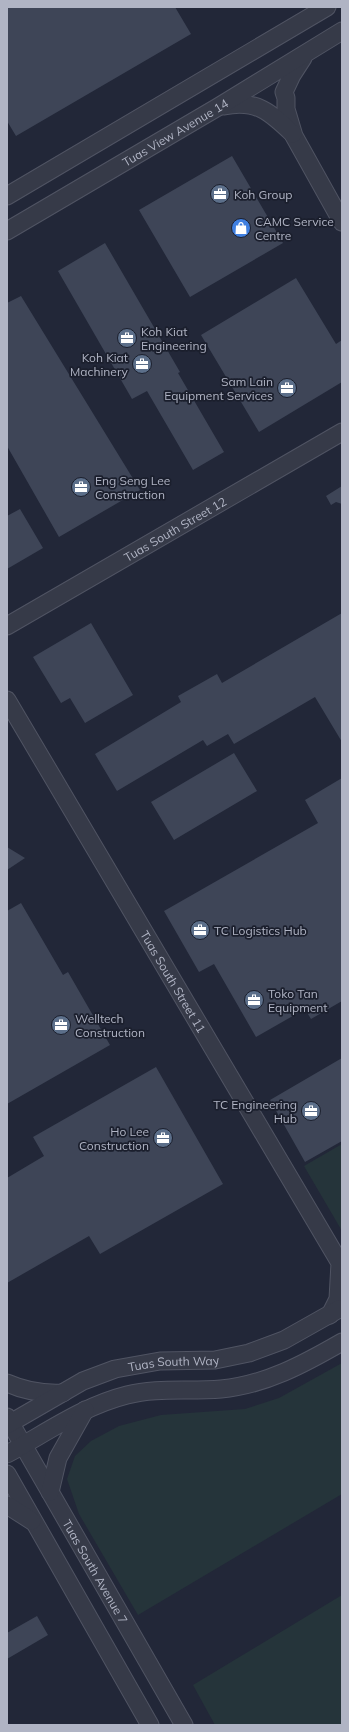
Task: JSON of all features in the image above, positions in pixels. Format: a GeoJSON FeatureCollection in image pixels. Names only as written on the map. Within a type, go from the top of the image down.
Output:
{"type":"FeatureCollection","features":[{"type":"Feature","properties":{"kind":"street"},"geometry":{"type":"LineString","coordinates":[[7,196],[327,7]]}},
{"type":"Feature","properties":{"kind":"street","name":"Tuas View Avenue 14"},"geometry":{"type":"LineString","coordinates":[[7,231],[218,107],[342,31]]}},
{"type":"Feature","properties":{"kind":"street"},"geometry":{"type":"LineString","coordinates":[[309,52],[292,75],[284,92],[286,98],[286,109],[294,136],[342,222]]}},
{"type":"Feature","properties":{"kind":"street"},"geometry":{"type":"LineString","coordinates":[[218,107],[245,103],[258,107],[273,115],[294,136]]}},
{"type":"Feature","properties":{"kind":"street","name":"Tuas South Street 12"},"geometry":{"type":"LineString","coordinates":[[7,626],[342,432]]}},
{"type":"Feature","properties":{"kind":"street","name":"Tuas South Street 11"},"geometry":{"type":"LineString","coordinates":[[7,700],[341,1263],[336,1311]]}},
{"type":"Feature","properties":{"kind":"street","name":"Tuas South Way"},"geometry":{"type":"LineString","coordinates":[[8,1421],[66,1392],[83,1381],[115,1369],[160,1361],[215,1360],[249,1353],[284,1340],[336,1311]]}},
{"type":"Feature","properties":{"kind":"street"},"geometry":{"type":"LineString","coordinates":[[7,1454],[67,1418],[127,1394],[184,1389],[221,1389],[262,1382],[299,1366],[342,1342]]}},
{"type":"Feature","properties":{"kind":"street"},"geometry":{"type":"LineString","coordinates":[[7,1383],[30,1391],[43,1393],[66,1392]]}},
{"type":"Feature","properties":{"kind":"street"},"geometry":{"type":"LineString","coordinates":[[50,1492],[58,1458],[84,1410]]}},
{"type":"Feature","properties":{"kind":"street","name":"Tuas South Avenue 7"},"geometry":{"type":"LineString","coordinates":[[8,1421],[184,1725]]}},
{"type":"Feature","properties":{"kind":"street"},"geometry":{"type":"LineString","coordinates":[[7,1474],[150,1725]]}},
{"type":"Feature","properties":{"kind":"street"},"geometry":{"type":"LineString","coordinates":[[7,1506],[36,1524]]}},
{"type":"Feature","properties":{"kind":"shaded area"},"geometry":{"type":"Polygon","coordinates":[[[342,1144],[342,1231],[304,1166],[342,1144]]]}},
{"type":"Feature","properties":{"kind":"shaded area"},"geometry":{"type":"Polygon","coordinates":[[[342,1363],[342,1494],[138,1615],[79,1514],[67,1479],[75,1456],[91,1441],[119,1426],[161,1415],[245,1409],[279,1398],[342,1363]]]}},
{"type":"Feature","properties":{"kind":"shaded area"},"geometry":{"type":"Polygon","coordinates":[[[342,1595],[342,1725],[215,1725],[193,1685],[342,1595]]]}},
{"type":"Feature","properties":{"kind":"building"},"geometry":{"type":"Polygon","coordinates":[[[7,7],[175,7],[191,34],[16,136],[7,121],[7,7]]]}},
{"type":"Feature","properties":{"kind":"building"},"geometry":{"type":"Polygon","coordinates":[[[232,156],[283,243],[190,297],[139,210],[232,156]]]}},
{"type":"Feature","properties":{"kind":"building"},"geometry":{"type":"Polygon","coordinates":[[[105,243],[180,372],[178,373],[224,452],[193,470],[147,391],[132,399],[58,271],[105,243]]]}},
{"type":"Feature","properties":{"kind":"building"},"geometry":{"type":"Polygon","coordinates":[[[296,278],[336,344],[342,340],[342,382],[259,432],[201,335],[296,278]]]}},
{"type":"Feature","properties":{"kind":"building"},"geometry":{"type":"Polygon","coordinates":[[[21,296],[140,490],[59,537],[7,446],[7,303],[21,296]]]}},
{"type":"Feature","properties":{"kind":"building"},"geometry":{"type":"Polygon","coordinates":[[[342,486],[342,504],[336,502],[331,505],[326,496],[342,486]]]}},
{"type":"Feature","properties":{"kind":"building"},"geometry":{"type":"Polygon","coordinates":[[[20,509],[43,548],[7,569],[7,516],[20,509]]]}},
{"type":"Feature","properties":{"kind":"building"},"geometry":{"type":"Polygon","coordinates":[[[342,613],[342,742],[315,697],[234,744],[228,734],[207,746],[203,740],[117,791],[95,754],[181,702],[178,696],[217,674],[222,683],[342,613]]]}},
{"type":"Feature","properties":{"kind":"building"},"geometry":{"type":"Polygon","coordinates":[[[91,623],[133,695],[85,723],[70,698],[61,703],[33,657],[91,623]]]}},
{"type":"Feature","properties":{"kind":"building"},"geometry":{"type":"Polygon","coordinates":[[[234,753],[257,791],[174,840],[151,802],[234,753]]]}},
{"type":"Feature","properties":{"kind":"building"},"geometry":{"type":"Polygon","coordinates":[[[342,778],[342,1001],[311,1019],[305,1009],[256,1037],[214,964],[199,972],[164,911],[318,823],[305,800],[342,778]]]}},
{"type":"Feature","properties":{"kind":"building"},"geometry":{"type":"Polygon","coordinates":[[[7,847],[25,858],[7,870],[7,847]]]}},
{"type":"Feature","properties":{"kind":"building"},"geometry":{"type":"Polygon","coordinates":[[[21,903],[63,975],[68,972],[110,1045],[7,1104],[7,911],[21,903]]]}},
{"type":"Feature","properties":{"kind":"building"},"geometry":{"type":"Polygon","coordinates":[[[342,1058],[342,1141],[305,1162],[270,1100],[342,1058]]]}},
{"type":"Feature","properties":{"kind":"building"},"geometry":{"type":"Polygon","coordinates":[[[156,1067],[223,1184],[100,1254],[89,1236],[7,1283],[7,1178],[44,1156],[33,1137],[156,1067]]]}},
{"type":"Feature","properties":{"kind":"building"},"geometry":{"type":"Polygon","coordinates":[[[37,1616],[48,1635],[7,1659],[7,1633],[37,1616]]]}},
{"type":"Feature","properties":{"kind":"place","name":"Koh Group"},"geometry":{"type":"Point","coordinates":[220,194]}},
{"type":"Feature","properties":{"kind":"place","name":"CAMC Service Centre"},"geometry":{"type":"Point","coordinates":[241,228]}},
{"type":"Feature","properties":{"kind":"place","name":"Koh Kiat Engineering"},"geometry":{"type":"Point","coordinates":[127,338]}},
{"type":"Feature","properties":{"kind":"place","name":"Koh Kiat Machinery"},"geometry":{"type":"Point","coordinates":[142,364]}},
{"type":"Feature","properties":{"kind":"place","name":"Sam Lain Equipment Services"},"geometry":{"type":"Point","coordinates":[287,388]}},
{"type":"Feature","properties":{"kind":"place","name":"Eng Seng Lee Construction"},"geometry":{"type":"Point","coordinates":[81,487]}},
{"type":"Feature","properties":{"kind":"place","name":"TC Logistics Hub"},"geometry":{"type":"Point","coordinates":[200,930]}},
{"type":"Feature","properties":{"kind":"place","name":"Toko Tan Equipment"},"geometry":{"type":"Point","coordinates":[254,1000]}},
{"type":"Feature","properties":{"kind":"place","name":"Welltech Construction"},"geometry":{"type":"Point","coordinates":[61,1025]}},
{"type":"Feature","properties":{"kind":"place","name":"TC Engineering Hub"},"geometry":{"type":"Point","coordinates":[311,1111]}},
{"type":"Feature","properties":{"kind":"place","name":"Ho Lee Construction"},"geometry":{"type":"Point","coordinates":[163,1138]}}]}
